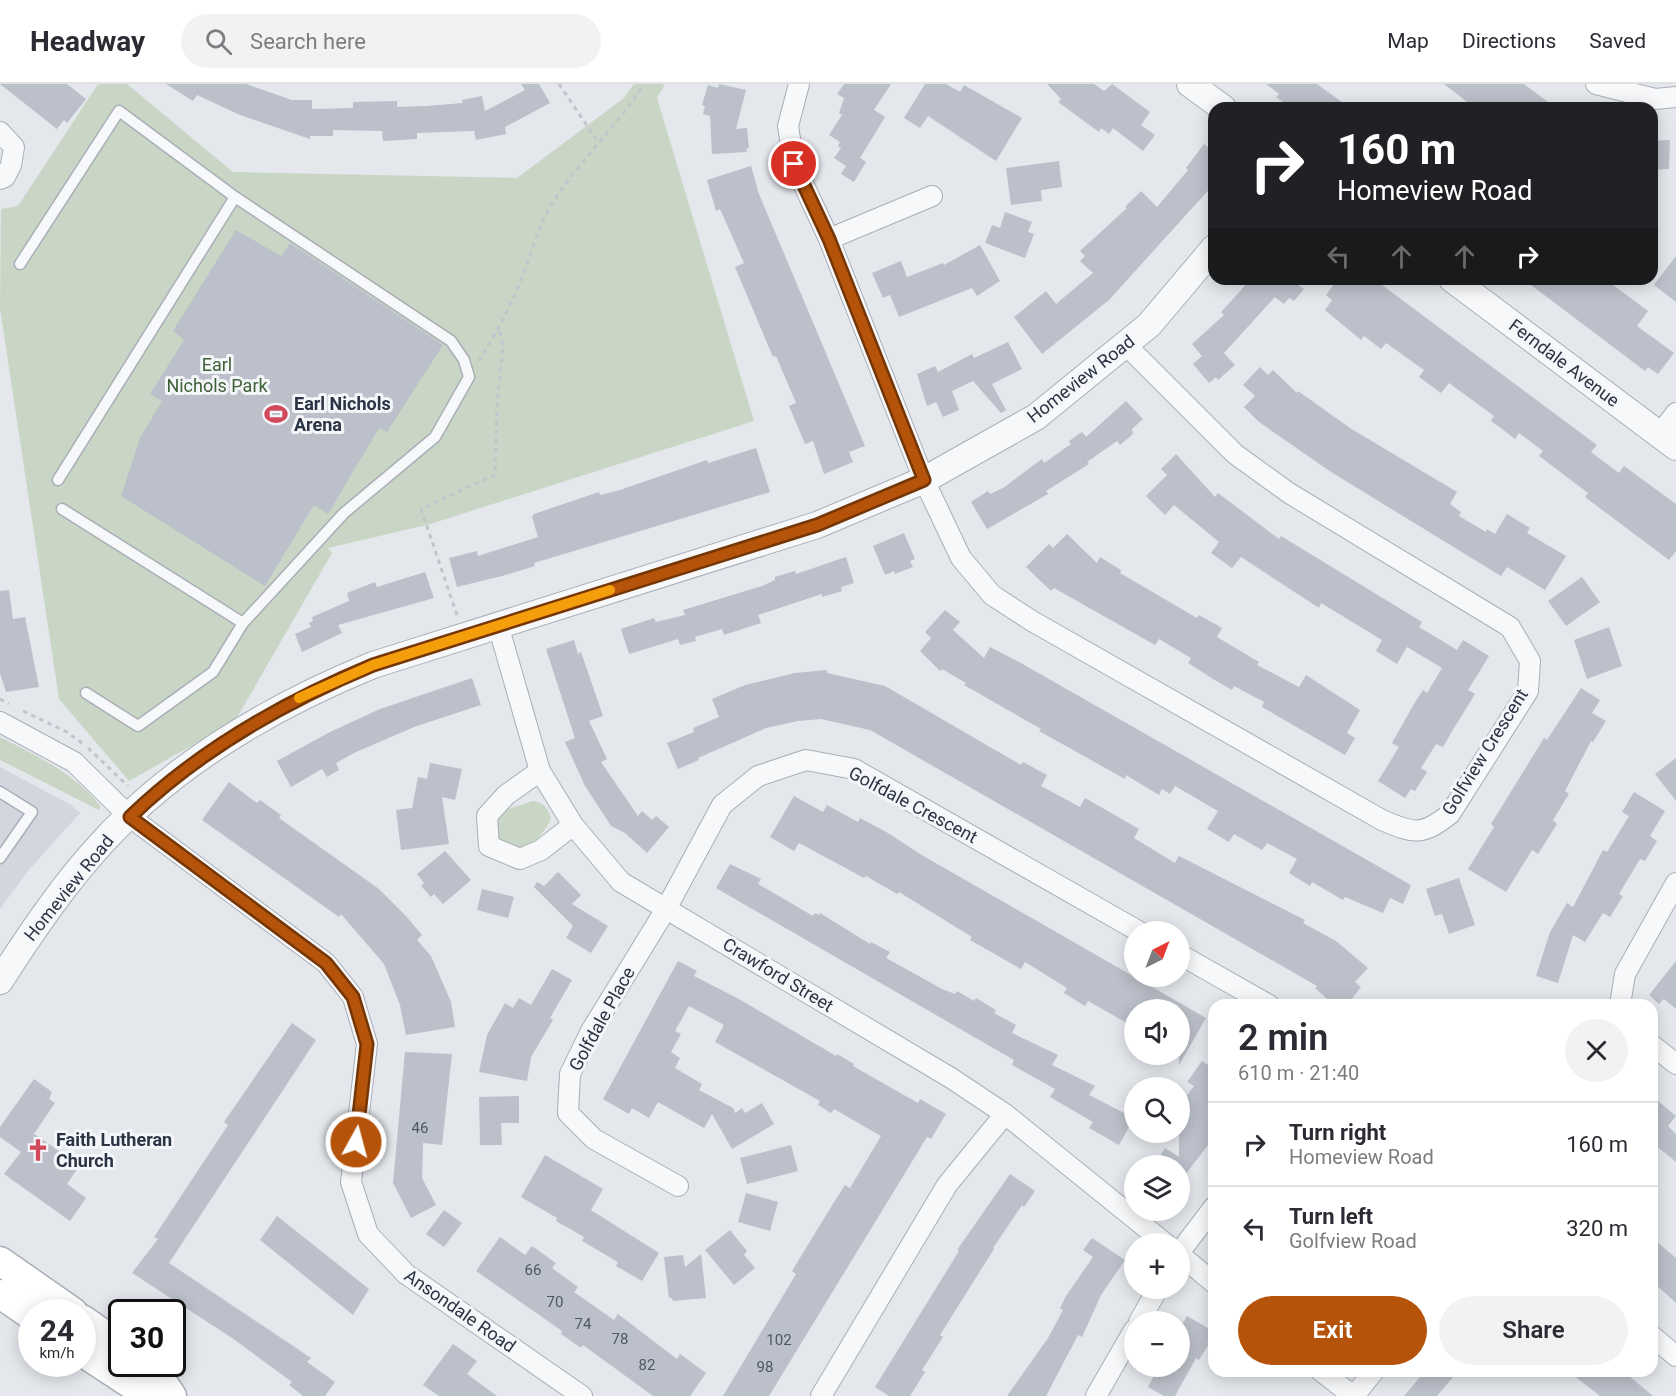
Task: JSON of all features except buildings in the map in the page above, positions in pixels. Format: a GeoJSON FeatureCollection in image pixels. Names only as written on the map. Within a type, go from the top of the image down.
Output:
{"type":"FeatureCollection","features":[{"type":"Feature","properties":{"kind":"main road"},"geometry":{"type":"LineString","coordinates":[[0,1261],[54,1299]]}},
{"type":"Feature","properties":{"kind":"main road"},"geometry":{"type":"LineString","coordinates":[[0,1294],[18,1306]]}},
{"type":"Feature","properties":{"kind":"main road"},"geometry":{"type":"LineString","coordinates":[[96,1361],[148,1396]]}},
{"type":"Feature","properties":{"kind":"main road"},"geometry":{"type":"LineString","coordinates":[[159,1377],[172,1396]]}},
{"type":"Feature","properties":{"kind":"street","name":"Golfview Crescent"},"geometry":{"type":"LineString","coordinates":[[799,84],[788,126],[794,164],[829,239],[924,480],[961,558],[992,595],[1032,621],[1382,820],[1409,832],[1432,828],[1450,813],[1528,691],[1530,661],[1510,627],[1288,493],[1244,460],[1125,344]]}},
{"type":"Feature","properties":{"kind":"street"},"geometry":{"type":"LineString","coordinates":[[1190,84],[1215,102]]}},
{"type":"Feature","properties":{"kind":"street"},"geometry":{"type":"LineString","coordinates":[[1596,84],[1655,99],[1676,97]]}},
{"type":"Feature","properties":{"kind":"street"},"geometry":{"type":"LineString","coordinates":[[0,132],[14,147],[11,165],[5,177],[0,179]]}},
{"type":"Feature","properties":{"kind":"street"},"geometry":{"type":"LineString","coordinates":[[829,239],[932,196]]}},
{"type":"Feature","properties":{"kind":"street","name":"Homeview Road"},"geometry":{"type":"LineString","coordinates":[[0,981],[46,911],[92,854],[160,787],[214,747],[313,690],[373,665],[817,525],[924,480],[1036,417],[1149,325],[1208,255]]}},
{"type":"Feature","properties":{"kind":"street","name":"Ferndale Avenue"},"geometry":{"type":"LineString","coordinates":[[1460,285],[1668,441]]}},
{"type":"Feature","properties":{"kind":"street"},"geometry":{"type":"LineString","coordinates":[[1668,441],[1676,413]]}},
{"type":"Feature","properties":{"kind":"street","name":"Crawford Street"},"geometry":{"type":"LineString","coordinates":[[498,625],[540,771],[573,825],[621,882],[951,1078],[1005,1114],[1152,1233]]}},
{"type":"Feature","properties":{"kind":"street","name":"Ansondale Road"},"geometry":{"type":"LineString","coordinates":[[0,722],[74,762],[130,817],[326,963],[353,997],[367,1044],[351,1182],[368,1234],[406,1274],[582,1396]]}},
{"type":"Feature","properties":{"kind":"street","name":"Golfdale Crescent"},"geometry":{"type":"LineString","coordinates":[[666,909],[722,805],[758,776],[806,760],[854,769],[1124,923]]}},
{"type":"Feature","properties":{"kind":"street"},"geometry":{"type":"LineString","coordinates":[[540,771],[506,795],[487,816],[489,846],[520,859],[541,850],[573,825]]}},
{"type":"Feature","properties":{"kind":"street"},"geometry":{"type":"LineString","coordinates":[[1621,999],[1624,974],[1676,883]]}},
{"type":"Feature","properties":{"kind":"street","name":"Golfdale Place"},"geometry":{"type":"LineString","coordinates":[[666,909],[591,1031],[570,1074],[568,1113],[594,1139],[678,1186]]}},
{"type":"Feature","properties":{"kind":"street"},"geometry":{"type":"LineString","coordinates":[[1190,960],[1258,999]]}},
{"type":"Feature","properties":{"kind":"street"},"geometry":{"type":"LineString","coordinates":[[1658,1050],[1676,1064]]}},
{"type":"Feature","properties":{"kind":"street"},"geometry":{"type":"LineString","coordinates":[[821,1396],[947,1185],[1005,1114]]}},
{"type":"Feature","properties":{"kind":"street"},"geometry":{"type":"LineString","coordinates":[[1190,1239],[1208,1215]]}},
{"type":"Feature","properties":{"kind":"street"},"geometry":{"type":"LineString","coordinates":[[1190,1263],[1208,1278]]}},
{"type":"Feature","properties":{"kind":"street"},"geometry":{"type":"LineString","coordinates":[[1658,1341],[1676,1356]]}},
{"type":"Feature","properties":{"kind":"street"},"geometry":{"type":"LineString","coordinates":[[1096,1396],[1124,1347]]}},
{"type":"Feature","properties":{"kind":"street"},"geometry":{"type":"LineString","coordinates":[[1329,1377],[1353,1396],[1369,1377]]}},
{"type":"Feature","properties":{"kind":"lane"},"geometry":{"type":"LineString","coordinates":[[20,264],[119,111],[235,196],[450,341],[464,360],[469,377],[435,437],[344,513],[243,623],[213,672],[138,726],[86,693]]}},
{"type":"Feature","properties":{"kind":"lane"},"geometry":{"type":"LineString","coordinates":[[58,480],[235,196]]}},
{"type":"Feature","properties":{"kind":"lane"},"geometry":{"type":"LineString","coordinates":[[62,509],[243,623]]}},
{"type":"Feature","properties":{"kind":"lane"},"geometry":{"type":"LineString","coordinates":[[0,792],[32,812],[0,858]]}},
{"type":"Feature","properties":{"kind":"path"},"geometry":{"type":"LineString","coordinates":[[559,84],[598,142]]}},
{"type":"Feature","properties":{"kind":"path"},"geometry":{"type":"LineString","coordinates":[[469,377],[499,328],[521,280],[548,210],[579,164],[628,108],[644,84]]}},
{"type":"Feature","properties":{"kind":"path"},"geometry":{"type":"LineString","coordinates":[[457,615],[421,509],[495,475],[497,405],[503,346],[499,328]]}},
{"type":"Feature","properties":{"kind":"shaded area"},"geometry":{"type":"Polygon","coordinates":[[[0,767],[71,805],[80,813],[28,871],[0,909],[0,767]]]}},
{"type":"Feature","properties":{"kind":"green space","name":"Earl Nichols Park"},"geometry":{"type":"Polygon","coordinates":[[[98,84],[127,84],[233,172],[517,178],[624,98],[634,84],[665,84],[657,98],[754,421],[427,525],[328,548],[332,553],[235,721],[129,781],[59,699],[0,308],[1,209],[18,206],[98,84]]]}},
{"type":"Feature","properties":{"kind":"green space"},"geometry":{"type":"Polygon","coordinates":[[[0,737],[68,775],[91,795],[101,807],[99,810],[0,760],[0,737]]]}},
{"type":"Feature","properties":{"kind":"green space"},"geometry":{"type":"Polygon","coordinates":[[[533,801],[545,806],[551,818],[537,839],[526,847],[515,849],[497,839],[496,818],[502,811],[533,801]]]}},
{"type":"Feature","properties":{"kind":"slow traffic"},"geometry":{"type":"LineString","coordinates":[[299,698],[373,665],[610,590]]}},
{"type":"Feature","properties":{"kind":"place","name":"Earl Nichols Arena"},"geometry":{"type":"Point","coordinates":[276,414]}},
{"type":"Feature","properties":{"kind":"place","name":"Faith Lutheran Church"},"geometry":{"type":"Point","coordinates":[38,1150]}},
{"type":"Feature","properties":{"kind":"route"},"geometry":{"type":"LineString","coordinates":[[356,1142],[367,1044],[353,997],[326,963],[130,817],[160,787],[214,747],[313,690],[333,681],[373,665],[817,525],[924,480],[829,239],[794,164]]}}]}
